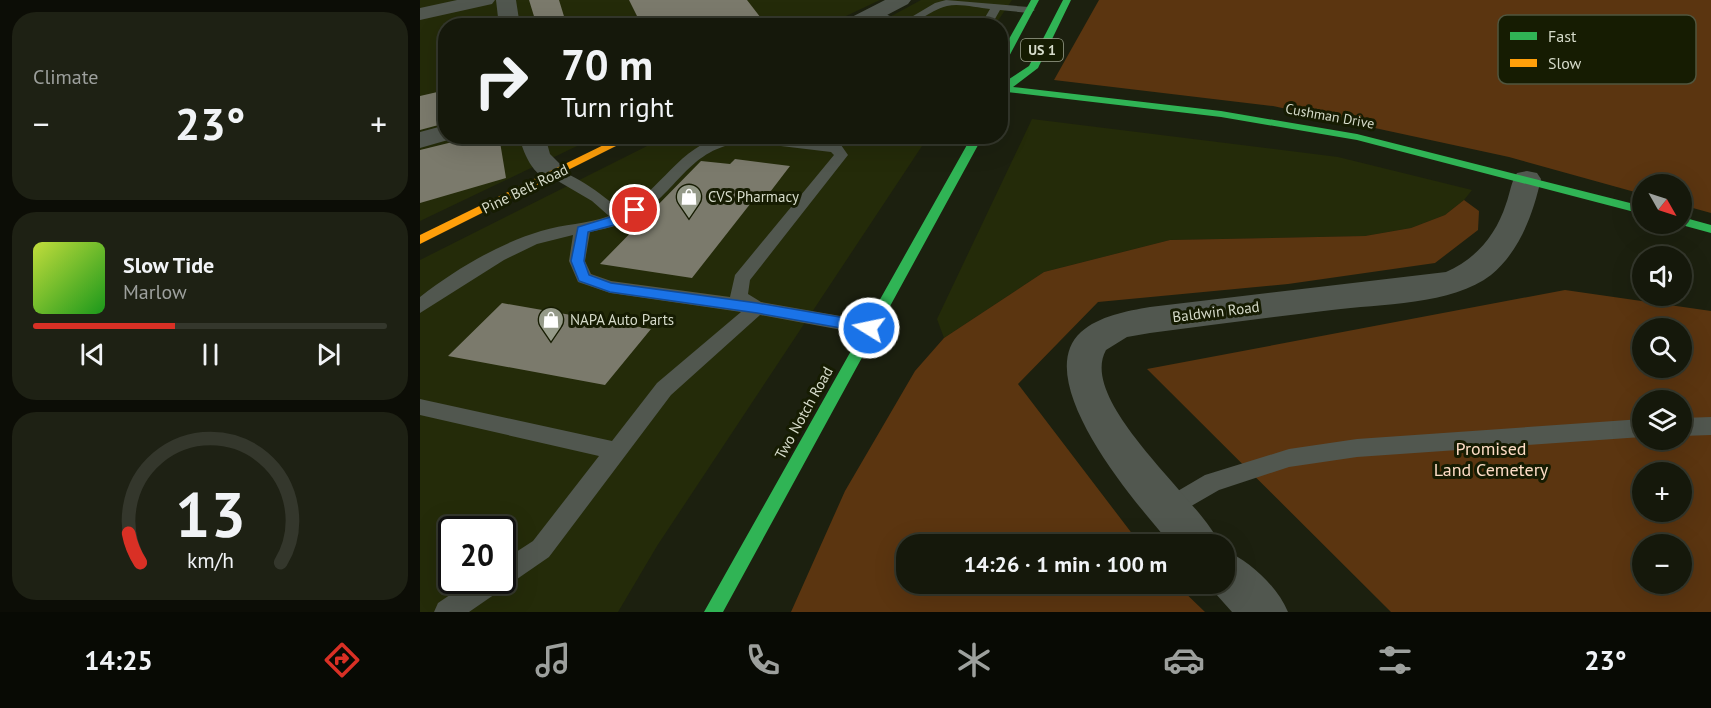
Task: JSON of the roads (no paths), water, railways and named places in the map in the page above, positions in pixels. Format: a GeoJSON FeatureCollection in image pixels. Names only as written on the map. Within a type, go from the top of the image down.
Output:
{"type":"FeatureCollection","features":[{"type":"Feature","properties":{"kind":"main road","name":"US 1"},"geometry":{"type":"LineString","coordinates":[[1008,87],[1033,68],[1066,0]]}},
{"type":"Feature","properties":{"kind":"main road","name":"US 1"},"geometry":{"type":"LineString","coordinates":[[1008,35],[1032,5]]}},
{"type":"Feature","properties":{"kind":"main road","name":"Cushman Drive"},"geometry":{"type":"LineString","coordinates":[[1008,92],[1221,114],[1357,137],[1632,207]]}},
{"type":"Feature","properties":{"kind":"main road","name":"Pine Belt Road"},"geometry":{"type":"LineString","coordinates":[[420,240],[615,144]]}},
{"type":"Feature","properties":{"kind":"main road","name":"Two Notch Road"},"geometry":{"type":"LineString","coordinates":[[713,612],[973,144]]}},
{"type":"Feature","properties":{"kind":"main road"},"geometry":{"type":"LineString","coordinates":[[1692,224],[1711,229]]}},
{"type":"Feature","properties":{"kind":"street"},"geometry":{"type":"LineString","coordinates":[[420,14],[485,0]]}},
{"type":"Feature","properties":{"kind":"street"},"geometry":{"type":"LineString","coordinates":[[506,0],[509,18]]}},
{"type":"Feature","properties":{"kind":"street"},"geometry":{"type":"LineString","coordinates":[[865,18],[901,0]]}},
{"type":"Feature","properties":{"kind":"street"},"geometry":{"type":"LineString","coordinates":[[420,140],[438,135]]}},
{"type":"Feature","properties":{"kind":"street"},"geometry":{"type":"LineString","coordinates":[[534,144],[538,157],[556,174]]}},
{"type":"Feature","properties":{"kind":"street","name":"Baldwin Road"},"geometry":{"type":"LineString","coordinates":[[1189,534],[1167,509],[1102,423],[1092,402],[1084,384],[1082,363],[1087,349],[1098,337],[1111,329],[1150,320],[1402,289],[1465,277],[1479,268],[1503,243],[1521,205],[1527,179]]}},
{"type":"Feature","properties":{"kind":"street"},"geometry":{"type":"LineString","coordinates":[[1235,583],[1265,612]]}},
{"type":"Feature","properties":{"kind":"lane"},"geometry":{"type":"LineString","coordinates":[[918,18],[939,5],[951,2],[997,7],[1032,5]]}},
{"type":"Feature","properties":{"kind":"lane"},"geometry":{"type":"LineString","coordinates":[[990,18],[997,7]]}},
{"type":"Feature","properties":{"kind":"lane"},"geometry":{"type":"LineString","coordinates":[[875,13],[888,18]]}},
{"type":"Feature","properties":{"kind":"lane"},"geometry":{"type":"LineString","coordinates":[[420,306],[447,285],[519,247],[547,235],[582,230],[621,218],[647,201],[700,151],[712,144]]}},
{"type":"Feature","properties":{"kind":"lane"},"geometry":{"type":"LineString","coordinates":[[757,308],[739,297],[741,279],[841,155],[836,148],[801,144]]}},
{"type":"Feature","properties":{"kind":"lane"},"geometry":{"type":"LineString","coordinates":[[556,174],[597,198],[621,218]]}},
{"type":"Feature","properties":{"kind":"lane"},"geometry":{"type":"LineString","coordinates":[[582,230],[577,261],[584,278],[610,287],[757,308],[869,328]]}},
{"type":"Feature","properties":{"kind":"lane"},"geometry":{"type":"LineString","coordinates":[[516,565],[541,549],[664,389],[757,308]]}},
{"type":"Feature","properties":{"kind":"lane"},"geometry":{"type":"LineString","coordinates":[[420,407],[617,451]]}},
{"type":"Feature","properties":{"kind":"lane"},"geometry":{"type":"LineString","coordinates":[[1692,427],[1711,426]]}},
{"type":"Feature","properties":{"kind":"lane"},"geometry":{"type":"LineString","coordinates":[[1167,509],[1214,482],[1289,458],[1357,448],[1632,429]]}},
{"type":"Feature","properties":{"kind":"lane"},"geometry":{"type":"LineString","coordinates":[[447,612],[473,594]]}},
{"type":"Feature","properties":{"kind":"place","name":"CVS Pharmacy"},"geometry":{"type":"Point","coordinates":[689,220]}},
{"type":"Feature","properties":{"kind":"place","name":"NAPA Auto Parts"},"geometry":{"type":"Point","coordinates":[551,343]}},
{"type":"Feature","properties":{"kind":"park label","name":"Promised Land Cemetery"},"geometry":{"type":"Point","coordinates":[1491,459]}}]}
